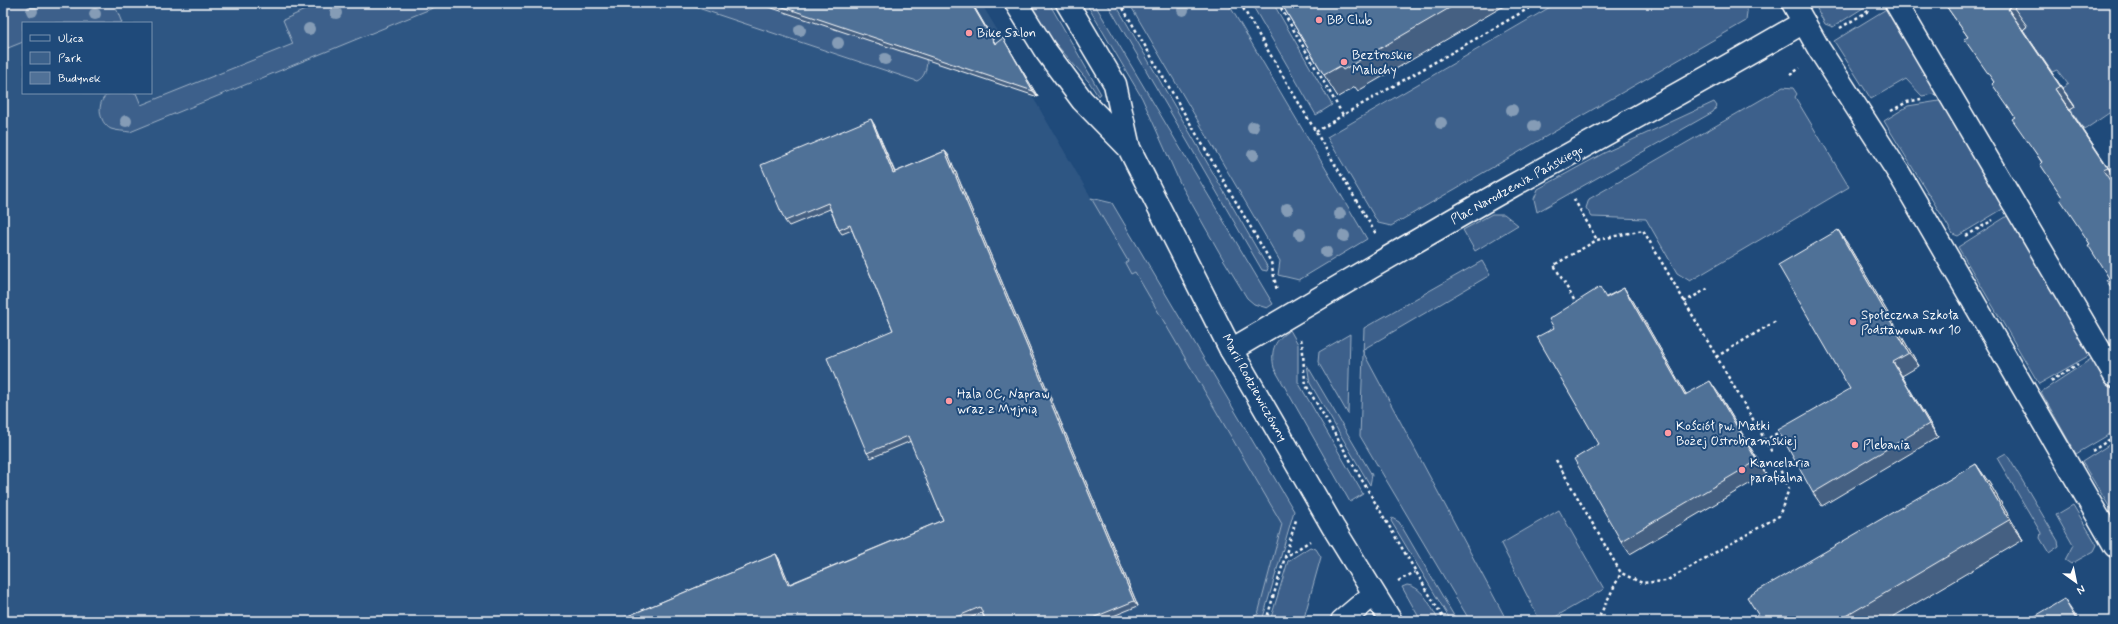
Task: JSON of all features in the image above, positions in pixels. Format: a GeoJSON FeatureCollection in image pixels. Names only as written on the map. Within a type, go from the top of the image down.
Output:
{"type":"FeatureCollection","features":[{"type":"Feature","properties":{"kind":"street","name":"Marii Rodziewiczówny"},"geometry":{"type":"LineString","coordinates":[[1016,3],[1045,50],[1082,100],[1129,148]]}},
{"type":"Feature","properties":{"kind":"street","name":"Marii Rodziewiczówny"},"geometry":{"type":"LineString","coordinates":[[1067,3],[1115,84],[1129,148],[1231,350],[1391,621]]}},
{"type":"Feature","properties":{"kind":"street"},"geometry":{"type":"LineString","coordinates":[[1794,3],[1819,49],[1900,175],[2115,546]]}},
{"type":"Feature","properties":{"kind":"street"},"geometry":{"type":"LineString","coordinates":[[1896,3],[2115,376]]}},
{"type":"Feature","properties":{"kind":"street","name":"Plac Narodzenia Pańskiego"},"geometry":{"type":"LineString","coordinates":[[1231,350],[1309,303],[1511,187],[1710,77],[1804,22]]}},
{"type":"Feature","properties":{"kind":"street"},"geometry":{"type":"LineString","coordinates":[[1342,621],[1374,594]]}},
{"type":"Feature","properties":{"kind":"path"},"geometry":{"type":"LineString","coordinates":[[1240,3],[1379,239]]}},
{"type":"Feature","properties":{"kind":"path"},"geometry":{"type":"LineString","coordinates":[[1278,3],[1343,115]]}},
{"type":"Feature","properties":{"kind":"path"},"geometry":{"type":"LineString","coordinates":[[1316,132],[1538,3]]}},
{"type":"Feature","properties":{"kind":"path"},"geometry":{"type":"LineString","coordinates":[[1868,125],[1907,102],[1949,94]]}},
{"type":"Feature","properties":{"kind":"path"},"geometry":{"type":"LineString","coordinates":[[1574,199],[1597,240]]}},
{"type":"Feature","properties":{"kind":"path"},"geometry":{"type":"LineString","coordinates":[[1944,250],[2015,206]]}},
{"type":"Feature","properties":{"kind":"path"},"geometry":{"type":"LineString","coordinates":[[1578,306],[1554,265],[1597,240],[1643,230],[1764,441],[1772,452]]}},
{"type":"Feature","properties":{"kind":"path"},"geometry":{"type":"LineString","coordinates":[[1684,302],[1709,288]]}},
{"type":"Feature","properties":{"kind":"path"},"geometry":{"type":"LineString","coordinates":[[1716,357],[1776,321]]}},
{"type":"Feature","properties":{"kind":"path"},"geometry":{"type":"LineString","coordinates":[[2027,396],[2100,350]]}},
{"type":"Feature","properties":{"kind":"path"},"geometry":{"type":"LineString","coordinates":[[1764,441],[1784,429]]}},
{"type":"Feature","properties":{"kind":"path"},"geometry":{"type":"LineString","coordinates":[[1556,460],[1621,573],[1642,583],[1666,581],[1780,516],[1789,489],[1779,467]]}},
{"type":"Feature","properties":{"kind":"path"},"geometry":{"type":"LineString","coordinates":[[1266,621],[1296,518]]}},
{"type":"Feature","properties":{"kind":"path"},"geometry":{"type":"LineString","coordinates":[[1284,558],[1315,538]]}},
{"type":"Feature","properties":{"kind":"path"},"geometry":{"type":"LineString","coordinates":[[1597,621],[1621,573]]}},
{"type":"Feature","properties":{"kind":"shaded area"},"geometry":{"type":"Polygon","coordinates":[[[3,3],[981,3],[1025,76],[1031,94],[1128,261],[1125,263],[1131,274],[1135,272],[1282,524],[1258,614],[1246,621],[3,621],[3,3]]]}},
{"type":"Feature","properties":{"kind":"green space"},"geometry":{"type":"Polygon","coordinates":[[[3,3],[114,3],[122,22],[22,22],[22,42],[3,50],[3,3]]]}},
{"type":"Feature","properties":{"kind":"green space"},"geometry":{"type":"Polygon","coordinates":[[[320,3],[445,3],[130,132],[111,129],[103,122],[100,111],[102,100],[109,94],[136,94],[141,105],[293,44],[283,20],[320,3]]]}},
{"type":"Feature","properties":{"kind":"green space"},"geometry":{"type":"Polygon","coordinates":[[[683,3],[765,3],[925,58],[927,62],[926,70],[922,77],[917,81],[683,3]]]}},
{"type":"Feature","properties":{"kind":"green space"},"geometry":{"type":"Polygon","coordinates":[[[1028,3],[1049,3],[1101,94],[1098,96],[1089,82],[1043,29],[1028,3]]]}},
{"type":"Feature","properties":{"kind":"green space"},"geometry":{"type":"Polygon","coordinates":[[[1086,3],[1094,3],[1273,304],[1267,308],[1254,304],[1247,298],[1222,257],[1180,183],[1142,98],[1086,3]]]}},
{"type":"Feature","properties":{"kind":"green space"},"geometry":{"type":"Polygon","coordinates":[[[1107,3],[1115,3],[1268,268],[1267,271],[1262,270],[1107,3]]]}},
{"type":"Feature","properties":{"kind":"green space"},"geometry":{"type":"Polygon","coordinates":[[[1129,3],[1228,3],[1367,239],[1299,280],[1278,275],[1280,261],[1129,3]]]}},
{"type":"Feature","properties":{"kind":"green space"},"geometry":{"type":"Polygon","coordinates":[[[1251,3],[1273,3],[1332,105],[1316,115],[1251,3]]]}},
{"type":"Feature","properties":{"kind":"green space"},"geometry":{"type":"Polygon","coordinates":[[[1557,3],[1748,3],[1746,21],[1391,226],[1378,223],[1327,137],[1557,3]]]}},
{"type":"Feature","properties":{"kind":"green space"},"geometry":{"type":"Polygon","coordinates":[[[1814,3],[1871,3],[1833,27],[1825,24],[1814,3]]]}},
{"type":"Feature","properties":{"kind":"green space"},"geometry":{"type":"Polygon","coordinates":[[[2019,3],[2115,3],[2115,109],[2084,130],[2071,110],[2075,106],[2062,88],[2068,84],[2057,70],[2052,72],[2023,30],[2027,27],[2014,8],[2019,3]]]}},
{"type":"Feature","properties":{"kind":"green space"},"geometry":{"type":"Polygon","coordinates":[[[1888,8],[1940,93],[1922,96],[1906,79],[1871,99],[1834,41],[1888,8]]]}},
{"type":"Feature","properties":{"kind":"green space"},"geometry":{"type":"Polygon","coordinates":[[[1783,87],[1793,88],[1797,94],[1795,97],[1849,187],[1690,281],[1677,273],[1646,219],[1592,217],[1586,208],[1589,199],[1783,87]]]}},
{"type":"Feature","properties":{"kind":"green space"},"geometry":{"type":"Polygon","coordinates":[[[1945,100],[2006,207],[1958,236],[1953,234],[1884,121],[1908,106],[1945,100]]]}},
{"type":"Feature","properties":{"kind":"green space"},"geometry":{"type":"Polygon","coordinates":[[[1714,102],[1717,106],[1713,112],[1537,212],[1534,199],[1538,189],[1604,153],[1714,102]]]}},
{"type":"Feature","properties":{"kind":"green space"},"geometry":{"type":"Polygon","coordinates":[[[1091,198],[1112,203],[1294,511],[1262,621],[1246,621],[1258,614],[1282,524],[1135,272],[1131,274],[1125,263],[1128,261],[1091,198]]]}},
{"type":"Feature","properties":{"kind":"green space"},"geometry":{"type":"Polygon","coordinates":[[[1492,214],[1504,214],[1518,225],[1475,251],[1463,230],[1492,214]]]}},
{"type":"Feature","properties":{"kind":"green space"},"geometry":{"type":"Polygon","coordinates":[[[2009,215],[2090,351],[2090,355],[2039,384],[1958,247],[2009,215]]]}},
{"type":"Feature","properties":{"kind":"green space"},"geometry":{"type":"Polygon","coordinates":[[[1482,261],[1490,275],[1363,349],[1364,328],[1482,261]]]}},
{"type":"Feature","properties":{"kind":"green space"},"geometry":{"type":"Polygon","coordinates":[[[1290,330],[1298,344],[1298,382],[1363,494],[1350,502],[1274,368],[1273,350],[1277,341],[1290,330]]]}},
{"type":"Feature","properties":{"kind":"green space"},"geometry":{"type":"Polygon","coordinates":[[[1350,334],[1348,414],[1318,362],[1319,352],[1350,334]]]}},
{"type":"Feature","properties":{"kind":"green space"},"geometry":{"type":"Polygon","coordinates":[[[1363,352],[1507,621],[1470,621],[1360,436],[1363,352]]]}},
{"type":"Feature","properties":{"kind":"green space"},"geometry":{"type":"Polygon","coordinates":[[[2094,357],[2115,392],[2115,431],[2076,454],[2041,392],[2094,357]]]}},
{"type":"Feature","properties":{"kind":"green space"},"geometry":{"type":"Polygon","coordinates":[[[1307,365],[1372,475],[1370,485],[1310,383],[1307,365]]]}},
{"type":"Feature","properties":{"kind":"green space"},"geometry":{"type":"Polygon","coordinates":[[[2115,441],[2115,516],[2082,462],[2115,441]]]}},
{"type":"Feature","properties":{"kind":"green space"},"geometry":{"type":"Polygon","coordinates":[[[2006,453],[2058,541],[2059,546],[2049,553],[2040,538],[2041,533],[1997,458],[2006,453]]]}},
{"type":"Feature","properties":{"kind":"green space"},"geometry":{"type":"Polygon","coordinates":[[[2073,505],[2097,545],[2094,551],[2071,564],[2065,560],[2073,545],[2056,515],[2073,505]]]}},
{"type":"Feature","properties":{"kind":"green space"},"geometry":{"type":"Polygon","coordinates":[[[1559,510],[1604,589],[1548,621],[1540,621],[1501,544],[1559,510]]]}},
{"type":"Feature","properties":{"kind":"green space"},"geometry":{"type":"Polygon","coordinates":[[[1392,518],[1399,522],[1457,621],[1451,621],[1391,521],[1392,518]]]}},
{"type":"Feature","properties":{"kind":"green space"},"geometry":{"type":"Polygon","coordinates":[[[1310,547],[1316,549],[1321,557],[1304,618],[1298,621],[1270,621],[1288,561],[1310,547]]]}},
{"type":"Feature","properties":{"kind":"green space"},"geometry":{"type":"Polygon","coordinates":[[[1407,585],[1418,590],[1422,594],[1430,604],[1439,621],[1421,621],[1402,587],[1407,585]]]}},
{"type":"Feature","properties":{"kind":"building"},"geometry":{"type":"Polygon","coordinates":[[[771,3],[971,3],[995,44],[1003,38],[1033,91],[771,3]]]}},
{"type":"Feature","properties":{"kind":"building"},"geometry":{"type":"Polygon","coordinates":[[[1281,3],[1458,3],[1343,70],[1340,66],[1324,75],[1281,3]]]}},
{"type":"Feature","properties":{"kind":"building"},"geometry":{"type":"Polygon","coordinates":[[[1944,3],[2010,3],[2012,5],[2008,9],[2060,86],[2055,89],[2108,168],[2103,170],[2115,188],[2115,293],[2106,280],[2109,278],[2088,245],[2090,244],[2060,199],[2062,197],[2040,164],[2042,162],[2012,119],[2015,117],[1992,84],[1994,82],[1964,39],[1968,37],[1944,3]]]}},
{"type":"Feature","properties":{"kind":"building","name":"Hala OC, Napraw wraz z Myjnią"},"geometry":{"type":"Polygon","coordinates":[[[871,119],[893,173],[945,151],[1134,601],[1085,621],[986,621],[980,607],[947,621],[616,621],[776,554],[788,585],[943,520],[908,436],[867,453],[827,358],[893,330],[850,225],[839,230],[828,203],[785,221],[761,165],[871,119]]]}},
{"type":"Feature","properties":{"kind":"building"},"geometry":{"type":"Polygon","coordinates":[[[1838,230],[1909,353],[1893,362],[1929,424],[1813,493],[1778,430],[1850,389],[1778,265],[1838,230]]]}},
{"type":"Feature","properties":{"kind":"building","name":"Kościół pw. Matki Bożej Ostrobramskiej"},"geometry":{"type":"Polygon","coordinates":[[[1600,287],[1606,298],[1624,288],[1685,395],[1710,381],[1757,461],[1621,541],[1574,459],[1599,444],[1537,337],[1554,328],[1549,319],[1600,287]]]}},
{"type":"Feature","properties":{"kind":"building"},"geometry":{"type":"Polygon","coordinates":[[[1976,464],[2009,520],[1838,621],[1762,621],[1747,597],[1976,464]]]}},
{"type":"Feature","properties":{"kind":"building"},"geometry":{"type":"Polygon","coordinates":[[[2064,599],[2077,621],[2027,621],[2064,599]]]}},
{"type":"Feature","properties":{"kind":"place","name":"BB Club"},"geometry":{"type":"Point","coordinates":[1319,20]}},
{"type":"Feature","properties":{"kind":"place","name":"Bike Salon"},"geometry":{"type":"Point","coordinates":[969,33]}},
{"type":"Feature","properties":{"kind":"place","name":"Beztroskie Maluchy"},"geometry":{"type":"Point","coordinates":[1344,62]}},
{"type":"Feature","properties":{"kind":"place","name":"Społeczna Szkoła Podstawowa nr 10"},"geometry":{"type":"Point","coordinates":[1853,322]}},
{"type":"Feature","properties":{"kind":"place","name":"Hala OC, Napraw wraz z Myjnią"},"geometry":{"type":"Point","coordinates":[949,401]}},
{"type":"Feature","properties":{"kind":"place","name":"Kościół pw. Matki Bożej Ostrobramskiej"},"geometry":{"type":"Point","coordinates":[1668,433]}},
{"type":"Feature","properties":{"kind":"place","name":"Plebania"},"geometry":{"type":"Point","coordinates":[1855,445]}},
{"type":"Feature","properties":{"kind":"place","name":"Kancelaria parafialna"},"geometry":{"type":"Point","coordinates":[1742,470]}}]}
